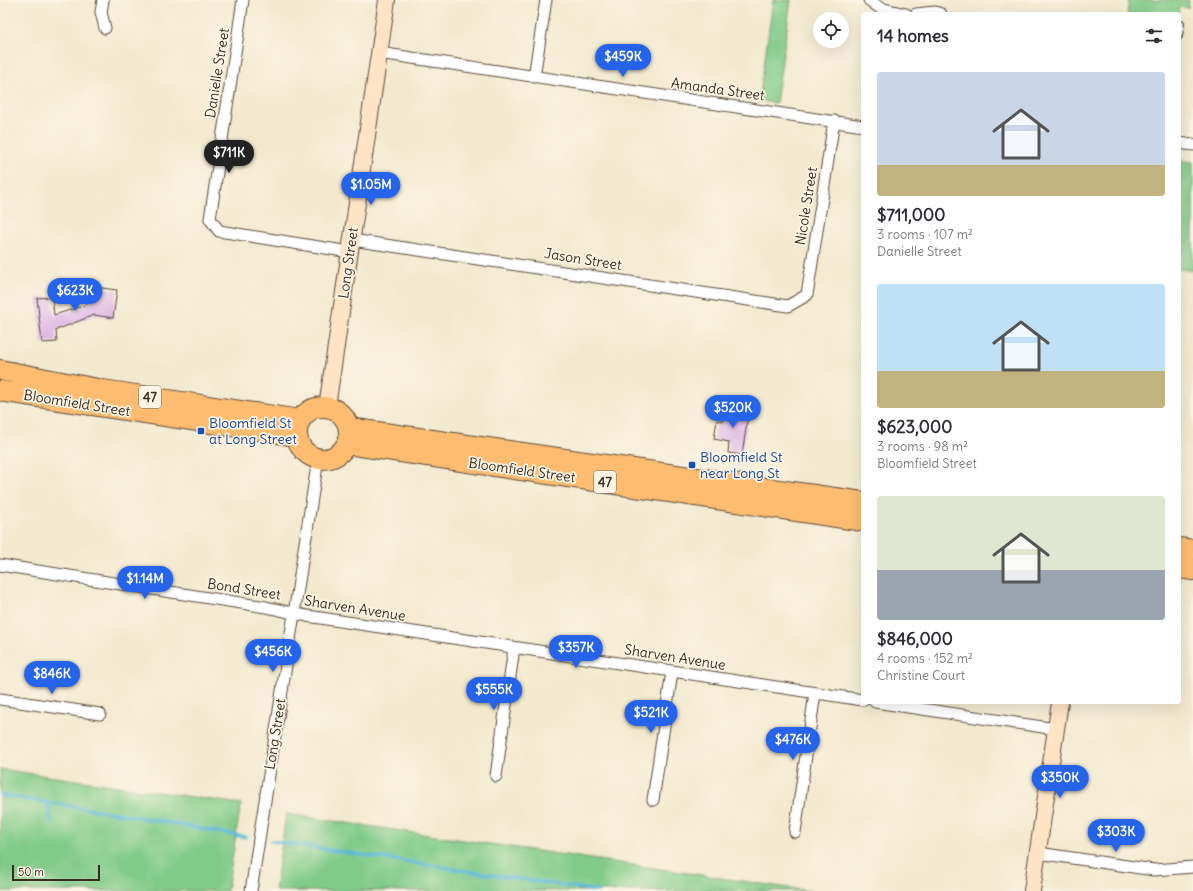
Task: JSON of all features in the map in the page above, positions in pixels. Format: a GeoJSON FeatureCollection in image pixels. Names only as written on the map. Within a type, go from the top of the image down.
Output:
{"type":"FeatureCollection","features":[{"type":"Feature","properties":{"kind":"highway","name":"Bloomfield Street"},"geometry":{"type":"LineString","coordinates":[[0,370],[298,428]]}},
{"type":"Feature","properties":{"kind":"highway","name":"Bloomfield Street"},"geometry":{"type":"LineString","coordinates":[[0,392],[298,428]]}},
{"type":"Feature","properties":{"kind":"highway"},"geometry":{"type":"LineString","coordinates":[[319,407],[327,407],[334,409],[346,420],[348,436],[342,451],[335,457],[318,459],[310,456],[299,444],[298,428],[305,414],[319,407]]}},
{"type":"Feature","properties":{"kind":"highway","name":"Bloomfield Street"},"geometry":{"type":"LineString","coordinates":[[348,436],[861,502]]}},
{"type":"Feature","properties":{"kind":"highway","name":"Bloomfield Street"},"geometry":{"type":"LineString","coordinates":[[348,436],[861,521]]}},
{"type":"Feature","properties":{"kind":"highway"},"geometry":{"type":"LineString","coordinates":[[1181,548],[1193,550]]}},
{"type":"Feature","properties":{"kind":"highway"},"geometry":{"type":"LineString","coordinates":[[1181,568],[1193,570]]}},
{"type":"Feature","properties":{"kind":"street"},"geometry":{"type":"LineString","coordinates":[[103,0],[101,12],[104,28]]}},
{"type":"Feature","properties":{"kind":"street","name":"Danielle Street"},"geometry":{"type":"LineString","coordinates":[[243,0],[210,219],[219,231],[351,246]]}},
{"type":"Feature","properties":{"kind":"street","name":"Long Street"},"geometry":{"type":"LineString","coordinates":[[327,407],[387,0]]}},
{"type":"Feature","properties":{"kind":"street"},"geometry":{"type":"LineString","coordinates":[[534,77],[546,0]]}},
{"type":"Feature","properties":{"kind":"street"},"geometry":{"type":"LineString","coordinates":[[869,0],[880,8],[897,12]]}},
{"type":"Feature","properties":{"kind":"street","name":"Amanda Street"},"geometry":{"type":"LineString","coordinates":[[379,54],[861,126]]}},
{"type":"Feature","properties":{"kind":"street","name":"Nicole Street"},"geometry":{"type":"LineString","coordinates":[[807,295],[834,121]]}},
{"type":"Feature","properties":{"kind":"street"},"geometry":{"type":"LineString","coordinates":[[1181,143],[1193,145]]}},
{"type":"Feature","properties":{"kind":"street","name":"Jason Street"},"geometry":{"type":"LineString","coordinates":[[351,246],[788,306],[807,295]]}},
{"type":"Feature","properties":{"kind":"street","name":"Long Street"},"geometry":{"type":"LineString","coordinates":[[251,891],[318,459]]}},
{"type":"Feature","properties":{"kind":"street","name":"Bond Street"},"geometry":{"type":"LineString","coordinates":[[0,565],[294,612]]}},
{"type":"Feature","properties":{"kind":"street","name":"Sharven Avenue"},"geometry":{"type":"LineString","coordinates":[[294,612],[307,616],[861,700]]}},
{"type":"Feature","properties":{"kind":"street"},"geometry":{"type":"LineString","coordinates":[[496,776],[514,648]]}},
{"type":"Feature","properties":{"kind":"street"},"geometry":{"type":"LineString","coordinates":[[653,800],[672,672]]}},
{"type":"Feature","properties":{"kind":"street"},"geometry":{"type":"LineString","coordinates":[[795,832],[815,693]]}},
{"type":"Feature","properties":{"kind":"street"},"geometry":{"type":"LineString","coordinates":[[0,699],[100,714]]}},
{"type":"Feature","properties":{"kind":"street"},"geometry":{"type":"LineString","coordinates":[[888,704],[1056,729]]}},
{"type":"Feature","properties":{"kind":"street"},"geometry":{"type":"LineString","coordinates":[[1032,891],[1060,704]]}},
{"type":"Feature","properties":{"kind":"street"},"geometry":{"type":"LineString","coordinates":[[1038,853],[1154,870],[1193,867]]}},
{"type":"Feature","properties":{"kind":"green space"},"geometry":{"type":"Polygon","coordinates":[[[773,0],[791,0],[776,103],[759,101],[773,0]]]}},
{"type":"Feature","properties":{"kind":"green space"},"geometry":{"type":"Polygon","coordinates":[[[1129,0],[1189,0],[1188,8],[1179,7],[1178,12],[1127,12],[1129,0]]]}},
{"type":"Feature","properties":{"kind":"green space"},"geometry":{"type":"Polygon","coordinates":[[[1181,160],[1193,162],[1193,271],[1181,269],[1181,160]]]}},
{"type":"Feature","properties":{"kind":"green space"},"geometry":{"type":"Polygon","coordinates":[[[0,769],[241,804],[227,891],[0,891],[0,769]]]}},
{"type":"Feature","properties":{"kind":"green space"},"geometry":{"type":"Polygon","coordinates":[[[286,814],[810,891],[275,891],[286,814]]]}},
{"type":"Feature","properties":{"kind":"building"},"geometry":{"type":"Polygon","coordinates":[[[87,286],[117,290],[113,318],[94,315],[56,330],[57,342],[42,343],[37,298],[52,297],[54,315],[86,305],[87,286]]]}},
{"type":"Feature","properties":{"kind":"building"},"geometry":{"type":"Polygon","coordinates":[[[726,405],[749,409],[742,455],[728,453],[729,442],[714,439],[717,420],[724,421],[726,405]]]}},
{"type":"Feature","properties":{"kind":"waterway"},"geometry":{"type":"LineString","coordinates":[[0,795],[127,815],[245,837]]}},
{"type":"Feature","properties":{"kind":"waterway"},"geometry":{"type":"LineString","coordinates":[[46,802],[49,809],[51,822]]}},
{"type":"Feature","properties":{"kind":"waterway"},"geometry":{"type":"LineString","coordinates":[[271,841],[599,891]]}},
{"type":"Feature","properties":{"kind":"place","name":"Bloomfield St at Long Street"},"geometry":{"type":"Point","coordinates":[201,431]}},
{"type":"Feature","properties":{"kind":"place","name":"Bloomfield St near Long St"},"geometry":{"type":"Point","coordinates":[692,465]}}]}
